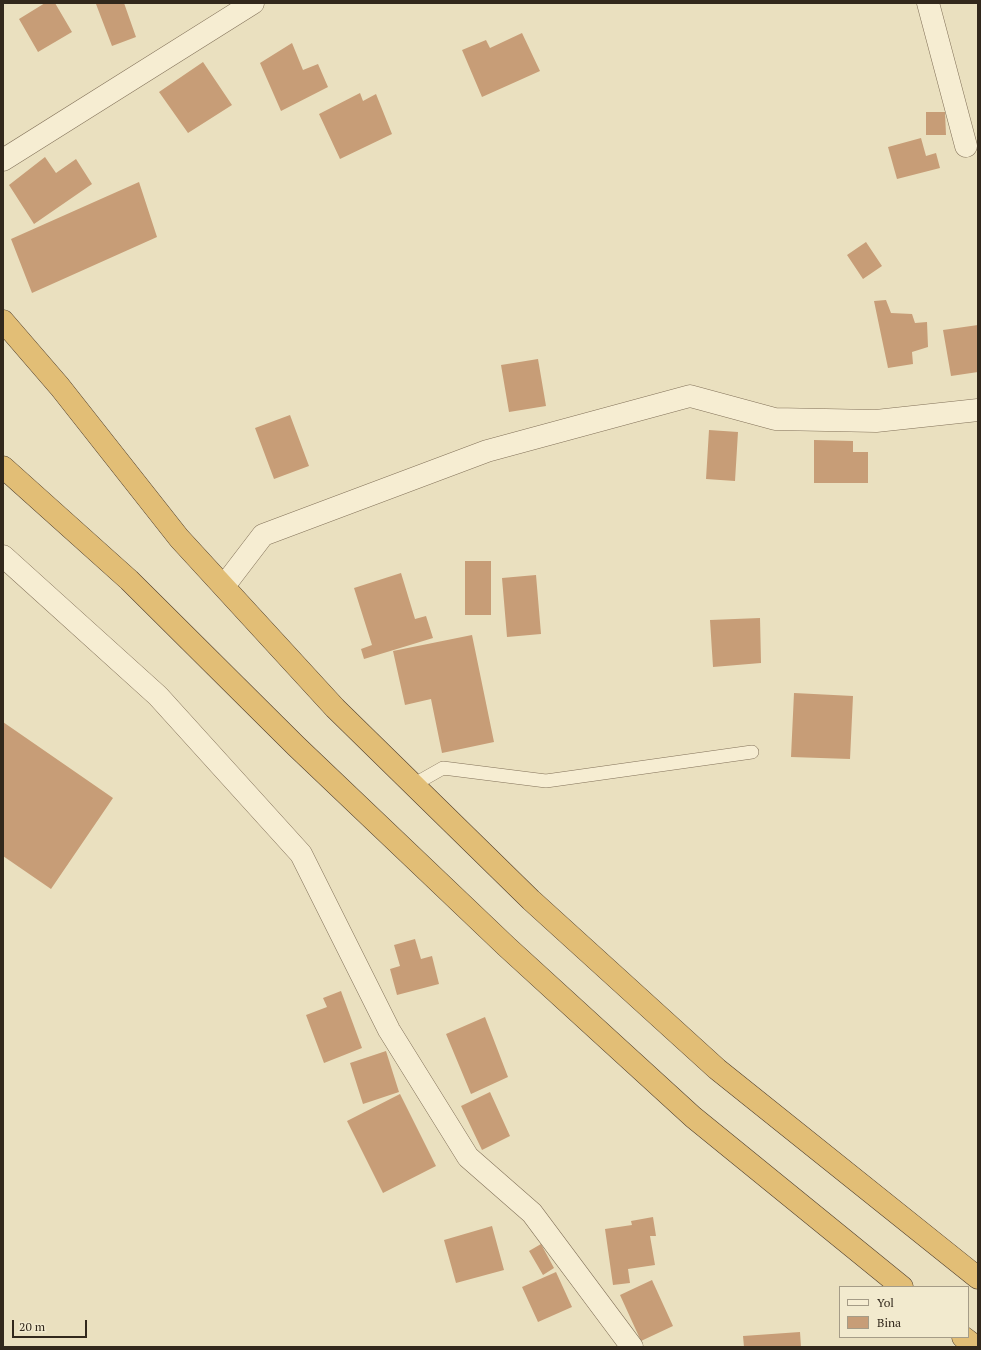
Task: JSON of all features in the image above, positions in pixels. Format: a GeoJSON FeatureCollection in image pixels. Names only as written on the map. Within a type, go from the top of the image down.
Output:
{"type":"FeatureCollection","features":[{"type":"Feature","properties":{"kind":"highway"},"geometry":{"type":"LineString","coordinates":[[3,321],[60,387],[179,538],[335,708],[413,785],[531,900],[717,1069],[978,1278]]}},
{"type":"Feature","properties":{"kind":"highway"},"geometry":{"type":"LineString","coordinates":[[3,467],[129,580],[296,746],[530,968],[693,1117],[901,1286]]}},
{"type":"Feature","properties":{"kind":"highway"},"geometry":{"type":"LineString","coordinates":[[965,1338],[976,1347]]}},
{"type":"Feature","properties":{"kind":"street"},"geometry":{"type":"LineString","coordinates":[[3,160],[254,3]]}},
{"type":"Feature","properties":{"kind":"street"},"geometry":{"type":"LineString","coordinates":[[928,3],[966,146]]}},
{"type":"Feature","properties":{"kind":"street"},"geometry":{"type":"LineString","coordinates":[[224,586],[263,535],[487,451],[690,396],[775,419],[876,421],[978,410]]}},
{"type":"Feature","properties":{"kind":"street"},"geometry":{"type":"LineString","coordinates":[[3,556],[158,696],[301,854],[389,1030],[468,1157],[532,1213],[632,1347]]}},
{"type":"Feature","properties":{"kind":"lane"},"geometry":{"type":"LineString","coordinates":[[413,785],[443,768],[546,781],[752,752]]}},
{"type":"Feature","properties":{"kind":"building"},"geometry":{"type":"Polygon","coordinates":[[[45,3],[55,3],[72,32],[38,52],[19,19],[45,3]]]}},
{"type":"Feature","properties":{"kind":"building"},"geometry":{"type":"Polygon","coordinates":[[[124,3],[136,37],[112,46],[96,4],[124,3]]]}},
{"type":"Feature","properties":{"kind":"building"},"geometry":{"type":"Polygon","coordinates":[[[522,33],[540,71],[482,97],[462,50],[486,40],[490,48],[522,33]]]}},
{"type":"Feature","properties":{"kind":"building"},"geometry":{"type":"Polygon","coordinates":[[[292,43],[303,70],[318,64],[328,87],[281,111],[260,63],[292,43]]]}},
{"type":"Feature","properties":{"kind":"building"},"geometry":{"type":"Polygon","coordinates":[[[203,62],[232,105],[188,133],[159,92],[203,62]]]}},
{"type":"Feature","properties":{"kind":"building"},"geometry":{"type":"Polygon","coordinates":[[[360,93],[363,101],[376,94],[392,134],[340,159],[319,114],[360,93]]]}},
{"type":"Feature","properties":{"kind":"building"},"geometry":{"type":"Polygon","coordinates":[[[926,112],[945,112],[946,135],[926,135],[926,112]]]}},
{"type":"Feature","properties":{"kind":"building"},"geometry":{"type":"Polygon","coordinates":[[[921,138],[926,156],[936,153],[940,168],[897,179],[888,147],[921,138]]]}},
{"type":"Feature","properties":{"kind":"building"},"geometry":{"type":"Polygon","coordinates":[[[45,157],[56,173],[76,159],[92,184],[34,224],[9,185],[45,157]]]}},
{"type":"Feature","properties":{"kind":"building"},"geometry":{"type":"Polygon","coordinates":[[[139,182],[157,237],[32,293],[11,239],[139,182]]]}},
{"type":"Feature","properties":{"kind":"building"},"geometry":{"type":"Polygon","coordinates":[[[866,242],[882,266],[863,279],[847,255],[866,242]]]}},
{"type":"Feature","properties":{"kind":"building"},"geometry":{"type":"Polygon","coordinates":[[[886,300],[891,313],[912,314],[915,323],[927,322],[928,347],[912,352],[913,364],[888,368],[874,301],[886,300]]]}},
{"type":"Feature","properties":{"kind":"building"},"geometry":{"type":"Polygon","coordinates":[[[978,325],[978,372],[951,376],[943,330],[978,325]]]}},
{"type":"Feature","properties":{"kind":"building"},"geometry":{"type":"Polygon","coordinates":[[[538,359],[546,406],[509,412],[501,365],[538,359]]]}},
{"type":"Feature","properties":{"kind":"building"},"geometry":{"type":"Polygon","coordinates":[[[290,415],[309,466],[274,479],[255,428],[290,415]]]}},
{"type":"Feature","properties":{"kind":"building"},"geometry":{"type":"Polygon","coordinates":[[[709,430],[738,432],[735,481],[706,479],[709,430]]]}},
{"type":"Feature","properties":{"kind":"building"},"geometry":{"type":"Polygon","coordinates":[[[814,440],[853,441],[853,452],[868,452],[868,483],[814,483],[814,440]]]}},
{"type":"Feature","properties":{"kind":"building"},"geometry":{"type":"Polygon","coordinates":[[[465,561],[491,561],[491,615],[465,615],[465,561]]]}},
{"type":"Feature","properties":{"kind":"building"},"geometry":{"type":"Polygon","coordinates":[[[401,573],[415,619],[426,616],[433,638],[364,659],[361,649],[372,645],[354,588],[401,573]]]}},
{"type":"Feature","properties":{"kind":"building"},"geometry":{"type":"Polygon","coordinates":[[[536,575],[541,634],[507,637],[502,578],[536,575]]]}},
{"type":"Feature","properties":{"kind":"building"},"geometry":{"type":"Polygon","coordinates":[[[760,618],[761,663],[713,667],[710,620],[760,618]]]}},
{"type":"Feature","properties":{"kind":"building"},"geometry":{"type":"Polygon","coordinates":[[[472,635],[494,742],[442,753],[431,699],[405,705],[393,651],[472,635]]]}},
{"type":"Feature","properties":{"kind":"building"},"geometry":{"type":"Polygon","coordinates":[[[794,693],[853,696],[850,759],[791,757],[794,693]]]}},
{"type":"Feature","properties":{"kind":"building"},"geometry":{"type":"Polygon","coordinates":[[[3,722],[113,798],[51,889],[3,856],[3,722]]]}},
{"type":"Feature","properties":{"kind":"building"},"geometry":{"type":"Polygon","coordinates":[[[415,939],[421,959],[432,956],[439,984],[397,995],[390,969],[400,966],[394,945],[415,939]]]}},
{"type":"Feature","properties":{"kind":"building"},"geometry":{"type":"Polygon","coordinates":[[[341,991],[362,1048],[324,1063],[306,1015],[327,1007],[323,998],[341,991]]]}},
{"type":"Feature","properties":{"kind":"building"},"geometry":{"type":"Polygon","coordinates":[[[485,1017],[508,1077],[471,1094],[446,1034],[485,1017]]]}},
{"type":"Feature","properties":{"kind":"building"},"geometry":{"type":"Polygon","coordinates":[[[386,1051],[399,1092],[363,1104],[350,1063],[386,1051]]]}},
{"type":"Feature","properties":{"kind":"building"},"geometry":{"type":"Polygon","coordinates":[[[490,1092],[510,1136],[482,1150],[461,1106],[490,1092]]]}},
{"type":"Feature","properties":{"kind":"building"},"geometry":{"type":"Polygon","coordinates":[[[400,1094],[436,1166],[383,1193],[347,1121],[400,1094]]]}},
{"type":"Feature","properties":{"kind":"building"},"geometry":{"type":"Polygon","coordinates":[[[653,1217],[656,1236],[650,1236],[655,1265],[628,1269],[630,1283],[613,1285],[605,1229],[632,1225],[631,1221],[653,1217]]]}},
{"type":"Feature","properties":{"kind":"building"},"geometry":{"type":"Polygon","coordinates":[[[492,1226],[504,1270],[456,1283],[444,1240],[492,1226]]]}},
{"type":"Feature","properties":{"kind":"building"},"geometry":{"type":"Polygon","coordinates":[[[541,1244],[554,1268],[543,1275],[529,1251],[541,1244]]]}},
{"type":"Feature","properties":{"kind":"building"},"geometry":{"type":"Polygon","coordinates":[[[556,1272],[572,1307],[538,1322],[522,1287],[556,1272]]]}},
{"type":"Feature","properties":{"kind":"building"},"geometry":{"type":"Polygon","coordinates":[[[652,1280],[673,1326],[641,1341],[620,1295],[652,1280]]]}},
{"type":"Feature","properties":{"kind":"building"},"geometry":{"type":"Polygon","coordinates":[[[800,1332],[801,1347],[744,1347],[743,1336],[800,1332]]]}}]}
